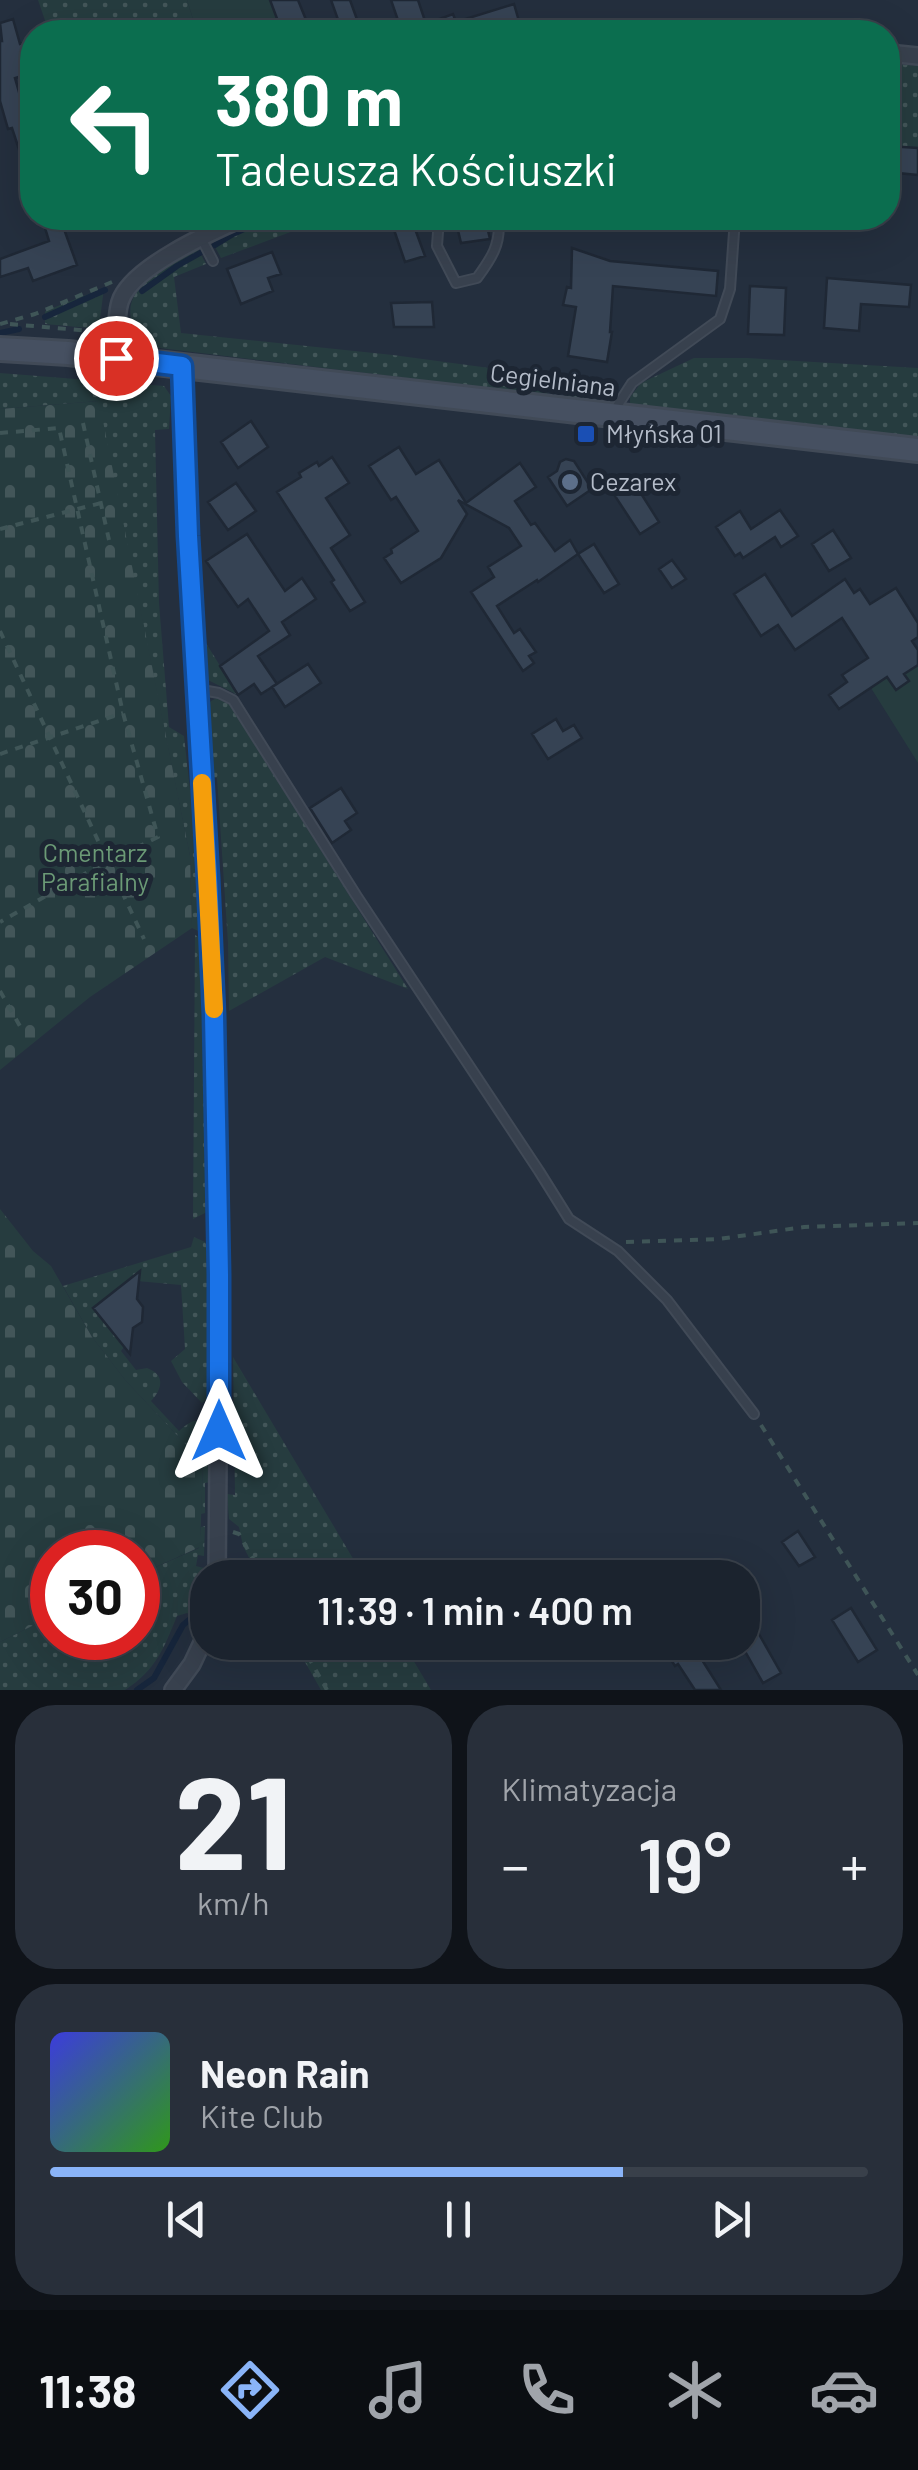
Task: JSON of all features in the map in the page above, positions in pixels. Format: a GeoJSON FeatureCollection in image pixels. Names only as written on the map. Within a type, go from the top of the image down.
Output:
{"type":"FeatureCollection","features":[{"type":"Feature","properties":{"kind":"street"},"geometry":{"type":"LineString","coordinates":[[116,358],[118,308],[131,282],[218,230]]}},
{"type":"Feature","properties":{"kind":"street","name":"Cegielniana"},"geometry":{"type":"LineString","coordinates":[[0,350],[116,358],[918,450]]}},
{"type":"Feature","properties":{"kind":"street"},"geometry":{"type":"LineString","coordinates":[[182,366],[214,1015],[219,1275],[218,1560]]}},
{"type":"Feature","properties":{"kind":"street"},"geometry":{"type":"LineString","coordinates":[[173,1690],[194,1660]]}},
{"type":"Feature","properties":{"kind":"lane"},"geometry":{"type":"LineString","coordinates":[[438,230],[437,246],[456,283],[477,278],[494,255],[499,230]]}},
{"type":"Feature","properties":{"kind":"lane"},"geometry":{"type":"LineString","coordinates":[[612,415],[632,383],[720,319],[730,289],[733,230]]}},
{"type":"Feature","properties":{"kind":"lane"},"geometry":{"type":"LineString","coordinates":[[201,238],[212,261]]}},
{"type":"Feature","properties":{"kind":"lane"},"geometry":{"type":"LineString","coordinates":[[196,690],[219,692],[233,700],[356,895],[540,1171],[562,1211],[606,1242],[667,1300],[754,1414]]}},
{"type":"Feature","properties":{"kind":"path"},"geometry":{"type":"LineString","coordinates":[[2,324],[114,282],[107,295]]}},
{"type":"Feature","properties":{"kind":"path"},"geometry":{"type":"LineString","coordinates":[[2,324],[90,331],[99,328],[104,320]]}},
{"type":"Feature","properties":{"kind":"path"},"geometry":{"type":"LineString","coordinates":[[83,423],[109,540]]}},
{"type":"Feature","properties":{"kind":"path"},"geometry":{"type":"LineString","coordinates":[[0,433],[60,428],[123,714],[158,836],[0,922]]}},
{"type":"Feature","properties":{"kind":"path"},"geometry":{"type":"LineString","coordinates":[[0,528],[101,503]]}},
{"type":"Feature","properties":{"kind":"path"},"geometry":{"type":"LineString","coordinates":[[0,630],[144,939]]}},
{"type":"Feature","properties":{"kind":"path"},"geometry":{"type":"LineString","coordinates":[[0,754],[123,714]]}},
{"type":"Feature","properties":{"kind":"path"},"geometry":{"type":"LineString","coordinates":[[0,991],[21,1028]]}},
{"type":"Feature","properties":{"kind":"path"},"geometry":{"type":"LineString","coordinates":[[606,1242],[719,1239],[804,1227],[918,1222]]}},
{"type":"Feature","properties":{"kind":"path"},"geometry":{"type":"LineString","coordinates":[[754,1414],[918,1675]]}},
{"type":"Feature","properties":{"kind":"path"},"geometry":{"type":"LineString","coordinates":[[219,1528],[239,1534],[254,1560]]}},
{"type":"Feature","properties":{"kind":"path"},"geometry":{"type":"LineString","coordinates":[[310,1660],[327,1690]]}},
{"type":"Feature","properties":{"kind":"green space"},"geometry":{"type":"Polygon","coordinates":[[[38,0],[187,0],[193,20],[45,20],[38,0]]]}},
{"type":"Feature","properties":{"kind":"green space"},"geometry":{"type":"Polygon","coordinates":[[[187,0],[270,0],[278,20],[193,20],[187,0]]]}},
{"type":"Feature","properties":{"kind":"green space"},"geometry":{"type":"Polygon","coordinates":[[[900,64],[918,66],[918,148],[900,147],[900,64]]]}},
{"type":"Feature","properties":{"kind":"green space"},"geometry":{"type":"Polygon","coordinates":[[[239,230],[296,230],[221,258],[213,243],[239,230]]]}},
{"type":"Feature","properties":{"kind":"green space"},"geometry":{"type":"Polygon","coordinates":[[[198,249],[206,264],[174,277],[181,333],[548,376],[547,395],[152,347],[133,326],[130,309],[134,297],[163,268],[198,249]]]}},
{"type":"Feature","properties":{"kind":"green space"},"geometry":{"type":"Polygon","coordinates":[[[104,288],[96,327],[45,324],[45,311],[104,288]]]}},
{"type":"Feature","properties":{"kind":"green space"},"geometry":{"type":"Polygon","coordinates":[[[694,358],[918,368],[918,438],[630,404],[630,397],[641,383],[694,358]]]}},
{"type":"Feature","properties":{"kind":"green space"},"geometry":{"type":"Polygon","coordinates":[[[0,373],[164,386],[171,396],[169,429],[155,430],[159,603],[169,727],[184,736],[190,790],[197,790],[203,933],[192,928],[190,856],[98,401],[0,409],[0,373]]]}},
{"type":"Feature","properties":{"kind":"green space"},"geometry":{"type":"Polygon","coordinates":[[[564,378],[620,385],[603,399],[567,397],[560,392],[564,378]]]}},
{"type":"Feature","properties":{"kind":"green space","name":"Cmentarz Parafialny"},"geometry":{"type":"Polygon","coordinates":[[[99,401],[190,856],[192,928],[90,997],[0,1070],[0,409],[99,401]]]}},
{"type":"Feature","properties":{"kind":"green space"},"geometry":{"type":"Polygon","coordinates":[[[197,559],[201,565],[201,635],[238,695],[203,676],[197,559]]]}},
{"type":"Feature","properties":{"kind":"green space"},"geometry":{"type":"Polygon","coordinates":[[[918,665],[918,763],[871,688],[887,677],[896,690],[909,681],[904,674],[918,665]]]}},
{"type":"Feature","properties":{"kind":"green space"},"geometry":{"type":"Polygon","coordinates":[[[217,698],[229,704],[408,989],[325,957],[229,1011],[217,778],[210,777],[205,710],[217,698]]]}},
{"type":"Feature","properties":{"kind":"green space"},"geometry":{"type":"Polygon","coordinates":[[[195,935],[204,940],[207,1206],[205,1213],[193,1219],[195,935]]]}},
{"type":"Feature","properties":{"kind":"green space"},"geometry":{"type":"Polygon","coordinates":[[[0,1209],[33,1251],[51,1266],[92,1337],[126,1381],[203,1463],[200,1547],[160,1565],[160,1530],[30,1530],[30,1627],[0,1642],[0,1209]]]}},
{"type":"Feature","properties":{"kind":"green space"},"geometry":{"type":"Polygon","coordinates":[[[194,1237],[207,1247],[210,1392],[202,1403],[182,1382],[171,1361],[185,1349],[181,1285],[137,1281],[93,1308],[124,1347],[121,1351],[136,1370],[147,1368],[160,1378],[160,1387],[151,1401],[179,1431],[194,1421],[209,1429],[210,1482],[205,1483],[205,1513],[201,1514],[203,1463],[126,1381],[92,1337],[63,1286],[191,1247],[194,1237]]]}},
{"type":"Feature","properties":{"kind":"green space"},"geometry":{"type":"Polygon","coordinates":[[[233,1357],[354,1560],[250,1560],[239,1527],[229,1519],[227,1494],[235,1495],[233,1357]]]}},
{"type":"Feature","properties":{"kind":"green space"},"geometry":{"type":"Polygon","coordinates":[[[205,1526],[204,1556],[190,1560],[190,1614],[177,1616],[160,1654],[160,1565],[199,1548],[201,1527],[205,1526]]]}},
{"type":"Feature","properties":{"kind":"green space"},"geometry":{"type":"Polygon","coordinates":[[[30,1627],[30,1660],[156,1660],[125,1690],[0,1690],[0,1642],[30,1627]]]}},
{"type":"Feature","properties":{"kind":"green space"},"geometry":{"type":"Polygon","coordinates":[[[304,1660],[413,1660],[431,1690],[321,1690],[304,1660]]]}},
{"type":"Feature","properties":{"kind":"building"},"geometry":{"type":"Polygon","coordinates":[[[270,0],[298,0],[306,20],[278,20],[270,0]]]}},
{"type":"Feature","properties":{"kind":"building"},"geometry":{"type":"Polygon","coordinates":[[[331,0],[350,0],[357,20],[338,20],[331,0]]]}},
{"type":"Feature","properties":{"kind":"building"},"geometry":{"type":"Polygon","coordinates":[[[391,0],[418,0],[425,20],[398,20],[391,0]]]}},
{"type":"Feature","properties":{"kind":"building"},"geometry":{"type":"Polygon","coordinates":[[[514,4],[519,20],[462,20],[514,4]]]}},
{"type":"Feature","properties":{"kind":"building"},"geometry":{"type":"Polygon","coordinates":[[[13,19],[20,44],[20,77],[15,78],[20,96],[20,152],[0,101],[0,23],[13,19]]]}},
{"type":"Feature","properties":{"kind":"building"},"geometry":{"type":"Polygon","coordinates":[[[900,147],[918,148],[918,175],[900,173],[900,147]]]}},
{"type":"Feature","properties":{"kind":"building"},"geometry":{"type":"Polygon","coordinates":[[[46,230],[64,230],[77,265],[33,281],[28,268],[0,277],[0,259],[49,241],[46,230]]]}},
{"type":"Feature","properties":{"kind":"building"},"geometry":{"type":"Polygon","coordinates":[[[394,230],[415,230],[425,256],[405,262],[394,230]]]}},
{"type":"Feature","properties":{"kind":"building"},"geometry":{"type":"Polygon","coordinates":[[[458,230],[488,230],[490,239],[461,243],[458,230]]]}},
{"type":"Feature","properties":{"kind":"building"},"geometry":{"type":"Polygon","coordinates":[[[572,248],[610,261],[718,271],[716,296],[613,286],[607,362],[568,356],[576,307],[563,305],[567,287],[571,288],[572,248]]]}},
{"type":"Feature","properties":{"kind":"building"},"geometry":{"type":"Polygon","coordinates":[[[272,252],[281,274],[268,278],[273,291],[241,304],[227,269],[272,252]]]}},
{"type":"Feature","properties":{"kind":"building"},"geometry":{"type":"Polygon","coordinates":[[[827,278],[911,285],[909,307],[861,304],[859,331],[824,328],[827,278]]]}},
{"type":"Feature","properties":{"kind":"building"},"geometry":{"type":"Polygon","coordinates":[[[750,286],[786,288],[784,335],[748,334],[750,286]]]}},
{"type":"Feature","properties":{"kind":"building"},"geometry":{"type":"Polygon","coordinates":[[[432,302],[434,327],[394,327],[391,303],[432,302]]]}},
{"type":"Feature","properties":{"kind":"building"},"geometry":{"type":"Polygon","coordinates":[[[251,421],[268,447],[238,468],[221,442],[251,421]]]}},
{"type":"Feature","properties":{"kind":"building"},"geometry":{"type":"Polygon","coordinates":[[[399,447],[416,474],[439,460],[466,503],[520,463],[536,487],[515,501],[555,551],[570,540],[578,554],[497,606],[514,633],[520,629],[536,652],[529,656],[534,663],[523,671],[471,592],[494,577],[488,567],[521,546],[509,528],[458,500],[467,514],[441,558],[401,583],[384,558],[418,531],[369,466],[399,447]]]}},
{"type":"Feature","properties":{"kind":"building"},"geometry":{"type":"Polygon","coordinates":[[[332,457],[349,483],[326,498],[350,535],[331,548],[365,602],[350,611],[277,492],[301,477],[299,473],[332,457]]]}},
{"type":"Feature","properties":{"kind":"building"},"geometry":{"type":"Polygon","coordinates":[[[566,459],[574,461],[592,489],[567,506],[548,477],[566,459]]]}},
{"type":"Feature","properties":{"kind":"building"},"geometry":{"type":"Polygon","coordinates":[[[236,483],[256,511],[228,530],[208,502],[236,483]]]}},
{"type":"Feature","properties":{"kind":"building"},"geometry":{"type":"Polygon","coordinates":[[[635,484],[659,522],[640,534],[615,496],[635,484]]]}},
{"type":"Feature","properties":{"kind":"building"},"geometry":{"type":"Polygon","coordinates":[[[780,510],[798,536],[781,547],[775,537],[743,558],[740,553],[735,556],[716,527],[740,511],[751,529],[780,510]]]}},
{"type":"Feature","properties":{"kind":"building"},"geometry":{"type":"Polygon","coordinates":[[[833,530],[851,558],[829,571],[812,544],[833,530]]]}},
{"type":"Feature","properties":{"kind":"building"},"geometry":{"type":"Polygon","coordinates":[[[247,534],[285,591],[302,578],[316,599],[282,622],[290,635],[258,656],[277,684],[261,694],[254,684],[238,695],[220,666],[269,631],[248,599],[238,607],[206,561],[247,534]]]}},
{"type":"Feature","properties":{"kind":"building"},"geometry":{"type":"Polygon","coordinates":[[[594,544],[619,584],[604,593],[578,554],[594,544]]]}},
{"type":"Feature","properties":{"kind":"building"},"geometry":{"type":"Polygon","coordinates":[[[672,560],[686,579],[672,588],[659,569],[672,560]]]}},
{"type":"Feature","properties":{"kind":"building"},"geometry":{"type":"Polygon","coordinates":[[[765,574],[792,616],[845,579],[854,593],[860,589],[870,604],[896,588],[918,623],[918,637],[912,641],[918,650],[918,665],[904,674],[909,681],[896,690],[887,677],[839,709],[829,695],[847,682],[842,675],[868,658],[842,618],[795,650],[778,625],[761,636],[734,594],[765,574]]]}},
{"type":"Feature","properties":{"kind":"building"},"geometry":{"type":"Polygon","coordinates":[[[308,664],[321,683],[285,707],[272,687],[308,664]]]}},
{"type":"Feature","properties":{"kind":"building"},"geometry":{"type":"Polygon","coordinates":[[[556,719],[563,731],[574,725],[582,738],[548,759],[532,734],[556,719]]]}},
{"type":"Feature","properties":{"kind":"building"},"geometry":{"type":"Polygon","coordinates":[[[341,788],[357,813],[345,821],[351,830],[332,843],[310,808],[341,788]]]}},
{"type":"Feature","properties":{"kind":"building"},"geometry":{"type":"Polygon","coordinates":[[[140,1271],[137,1299],[143,1307],[142,1322],[133,1328],[130,1354],[93,1308],[140,1271]]]}},
{"type":"Feature","properties":{"kind":"building"},"geometry":{"type":"Polygon","coordinates":[[[798,1531],[815,1557],[799,1566],[782,1542],[798,1531]]]}},
{"type":"Feature","properties":{"kind":"building"},"geometry":{"type":"Polygon","coordinates":[[[851,1608],[877,1650],[858,1662],[832,1620],[851,1608]]]}},
{"type":"Feature","properties":{"kind":"building"},"geometry":{"type":"Polygon","coordinates":[[[760,1636],[781,1673],[763,1683],[750,1660],[760,1660],[760,1636]]]}},
{"type":"Feature","properties":{"kind":"building"},"geometry":{"type":"Polygon","coordinates":[[[671,1660],[702,1660],[721,1690],[695,1690],[678,1664],[675,1666],[671,1660]]]}},
{"type":"Feature","properties":{"kind":"waterway"},"geometry":{"type":"LineString","coordinates":[[215,245],[242,230]]}},
{"type":"Feature","properties":{"kind":"waterway"},"geometry":{"type":"LineString","coordinates":[[142,291],[200,253]]}},
{"type":"Feature","properties":{"kind":"waterway"},"geometry":{"type":"LineString","coordinates":[[45,317],[105,290]]}},
{"type":"Feature","properties":{"kind":"waterway"},"geometry":{"type":"LineString","coordinates":[[0,333],[19,329]]}},
{"type":"Feature","properties":{"kind":"waterway"},"geometry":{"type":"LineString","coordinates":[[137,1690],[154,1678],[189,1620]]}},
{"type":"Feature","properties":{"kind":"slow traffic"},"geometry":{"type":"LineString","coordinates":[[202,783],[214,1009]]}},
{"type":"Feature","properties":{"kind":"place","name":"Młyńska 01"},"geometry":{"type":"Point","coordinates":[586,434]}},
{"type":"Feature","properties":{"kind":"place","name":"Cezarex"},"geometry":{"type":"Point","coordinates":[570,482]}},
{"type":"Feature","properties":{"kind":"route"},"geometry":{"type":"LineString","coordinates":[[116,358],[182,366],[214,1015],[219,1431]]}}]}
